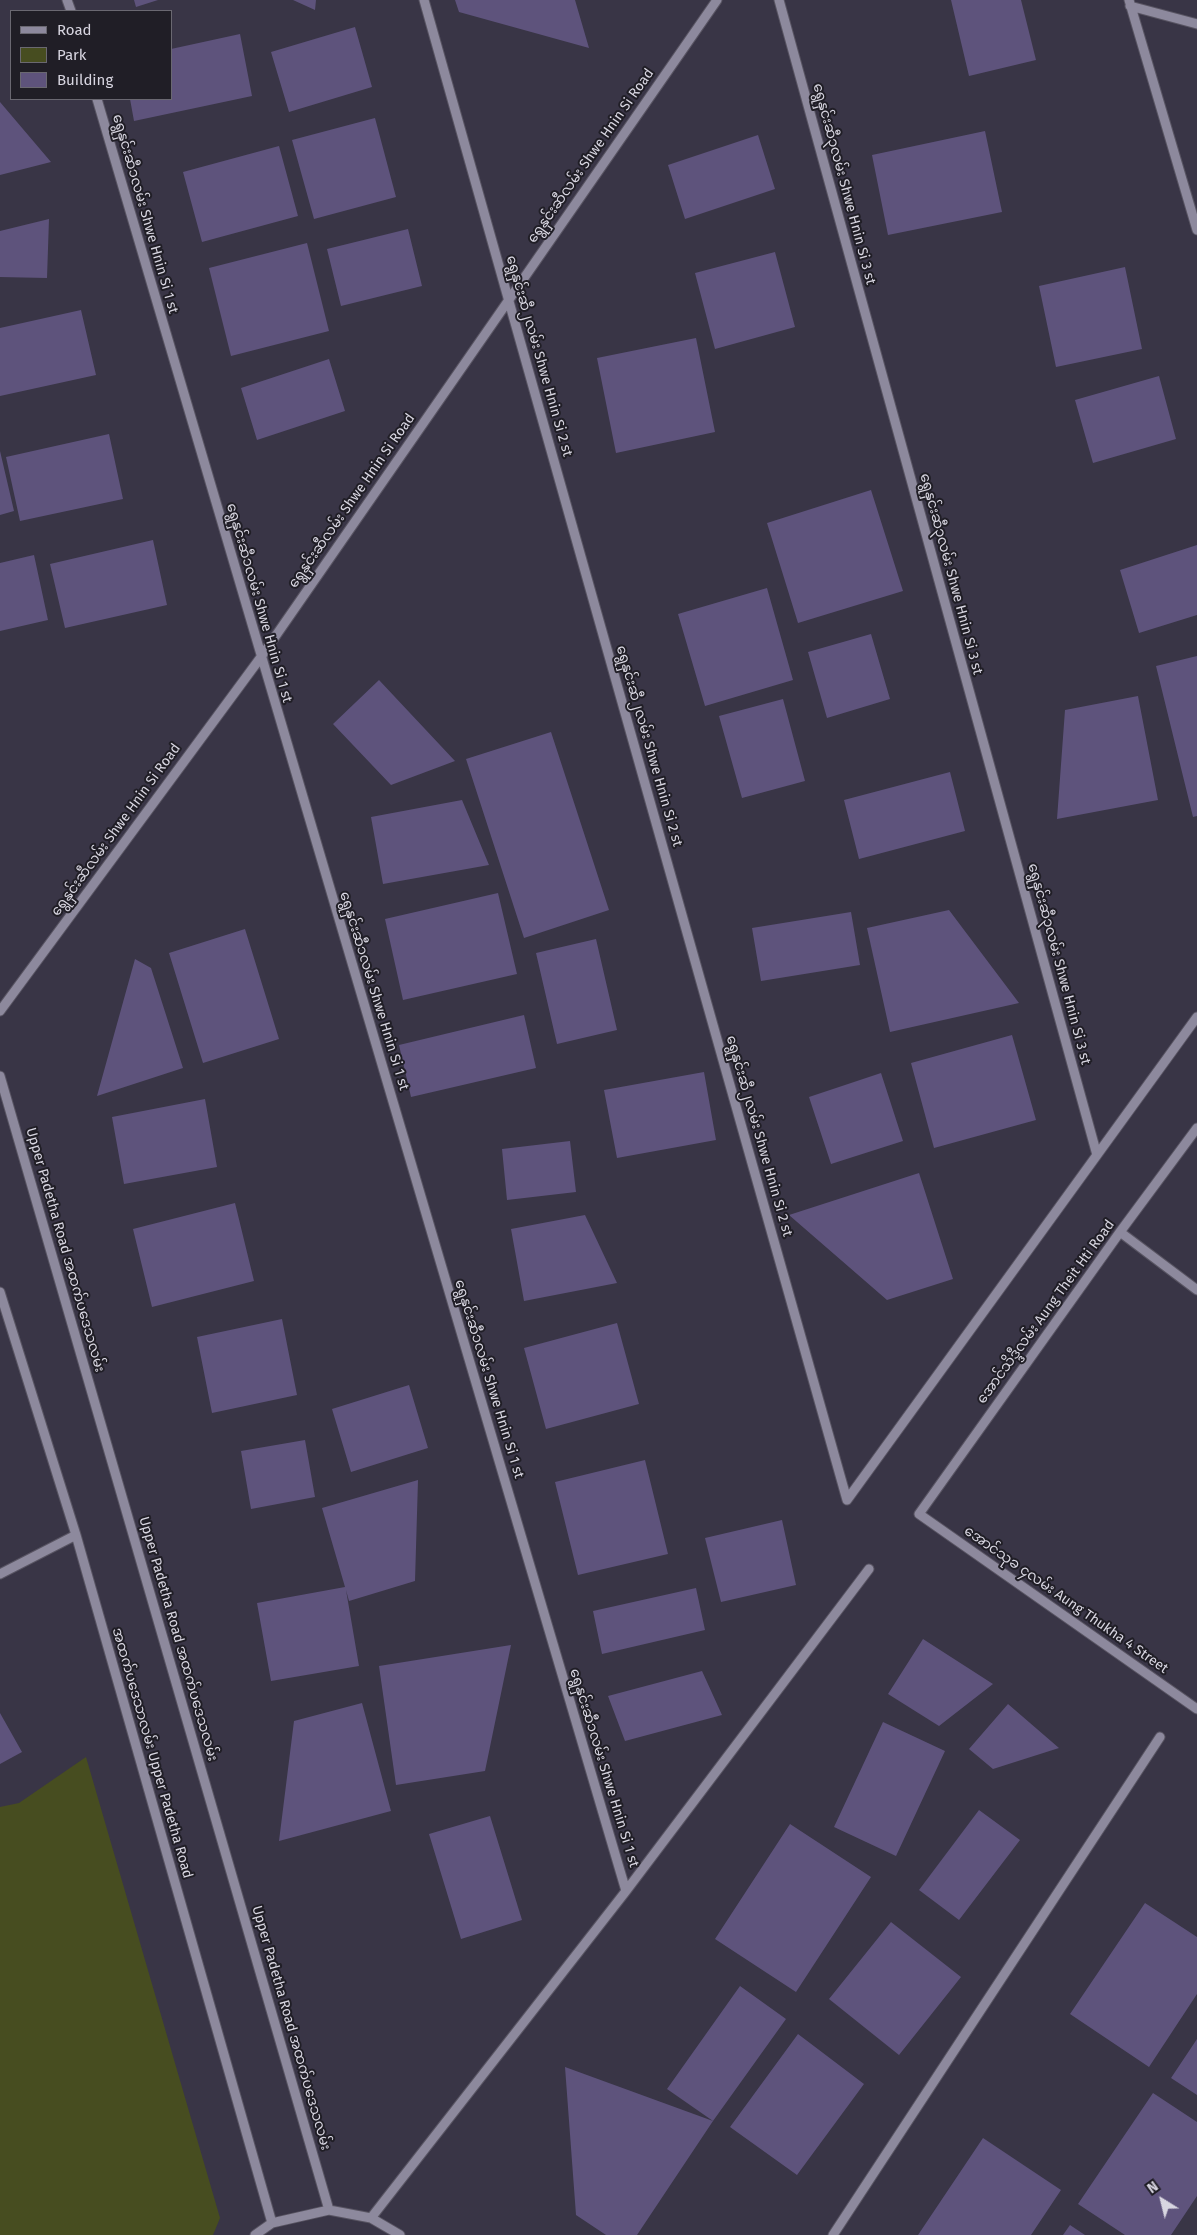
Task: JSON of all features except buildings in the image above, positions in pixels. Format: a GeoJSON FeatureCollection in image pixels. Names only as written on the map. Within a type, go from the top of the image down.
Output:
{"type":"FeatureCollection","features":[{"type":"Feature","properties":{"kind":"street","name":"ရွေနှင်းဆီ၂လမ်း Shwe Hnin Si 2 st"},"geometry":{"type":"LineString","coordinates":[[424,0],[847,1500],[1097,1155]]}},
{"type":"Feature","properties":{"kind":"street","name":"ရွေနှင်းဆီလမ်း Shwe Hnin Si Road"},"geometry":{"type":"LineString","coordinates":[[0,1011],[260,657],[717,0]]}},
{"type":"Feature","properties":{"kind":"street","name":"ရွေနှင်းဆီ၃လမ်း Shwe Hnin Si 3 st"},"geometry":{"type":"LineString","coordinates":[[779,0],[1097,1155]]}},
{"type":"Feature","properties":{"kind":"street"},"geometry":{"type":"LineString","coordinates":[[1129,3],[1197,24]]}},
{"type":"Feature","properties":{"kind":"street"},"geometry":{"type":"LineString","coordinates":[[1129,3],[1197,230]]}},
{"type":"Feature","properties":{"kind":"street","name":"ရွေနှင်းဆီ၁လမ်း Shwe Hnin Si 1 st"},"geometry":{"type":"LineString","coordinates":[[96,100],[626,1891]]}},
{"type":"Feature","properties":{"kind":"street"},"geometry":{"type":"LineString","coordinates":[[1097,1155],[1197,1017]]}},
{"type":"Feature","properties":{"kind":"street","name":"Upper Padetha Road အထက်ပဒေသလမ်း"},"geometry":{"type":"LineString","coordinates":[[0,1076],[329,2210]]}},
{"type":"Feature","properties":{"kind":"street","name":"အောင်သိဒ္ဒီလမ်း Aung Theit Hti Road"},"geometry":{"type":"LineString","coordinates":[[919,1514],[1120,1232],[1197,1128]]}},
{"type":"Feature","properties":{"kind":"street"},"geometry":{"type":"LineString","coordinates":[[1120,1232],[1197,1290]]}},
{"type":"Feature","properties":{"kind":"street","name":"အထက်ပဒေသာလမ်း Upper Padetha Road"},"geometry":{"type":"LineString","coordinates":[[0,1292],[76,1535],[272,2223]]}},
{"type":"Feature","properties":{"kind":"street","name":"အောင်သုခ ၄လမ်း Aung Thukha 4 Street"},"geometry":{"type":"LineString","coordinates":[[919,1514],[1197,1709]]}},
{"type":"Feature","properties":{"kind":"street"},"geometry":{"type":"LineString","coordinates":[[0,1574],[76,1535]]}},
{"type":"Feature","properties":{"kind":"street"},"geometry":{"type":"LineString","coordinates":[[371,2218],[626,1891],[869,1569]]}},
{"type":"Feature","properties":{"kind":"street"},"geometry":{"type":"LineString","coordinates":[[833,2235],[1160,1737]]}},
{"type":"Feature","properties":{"kind":"street"},"geometry":{"type":"LineString","coordinates":[[256,2235],[272,2223],[329,2210],[371,2218],[400,2235]]}},
{"type":"Feature","properties":{"kind":"green space"},"geometry":{"type":"Polygon","coordinates":[[[86,1757],[220,2218],[213,2235],[0,2235],[0,1807],[19,1803],[86,1757]]]}}]}
